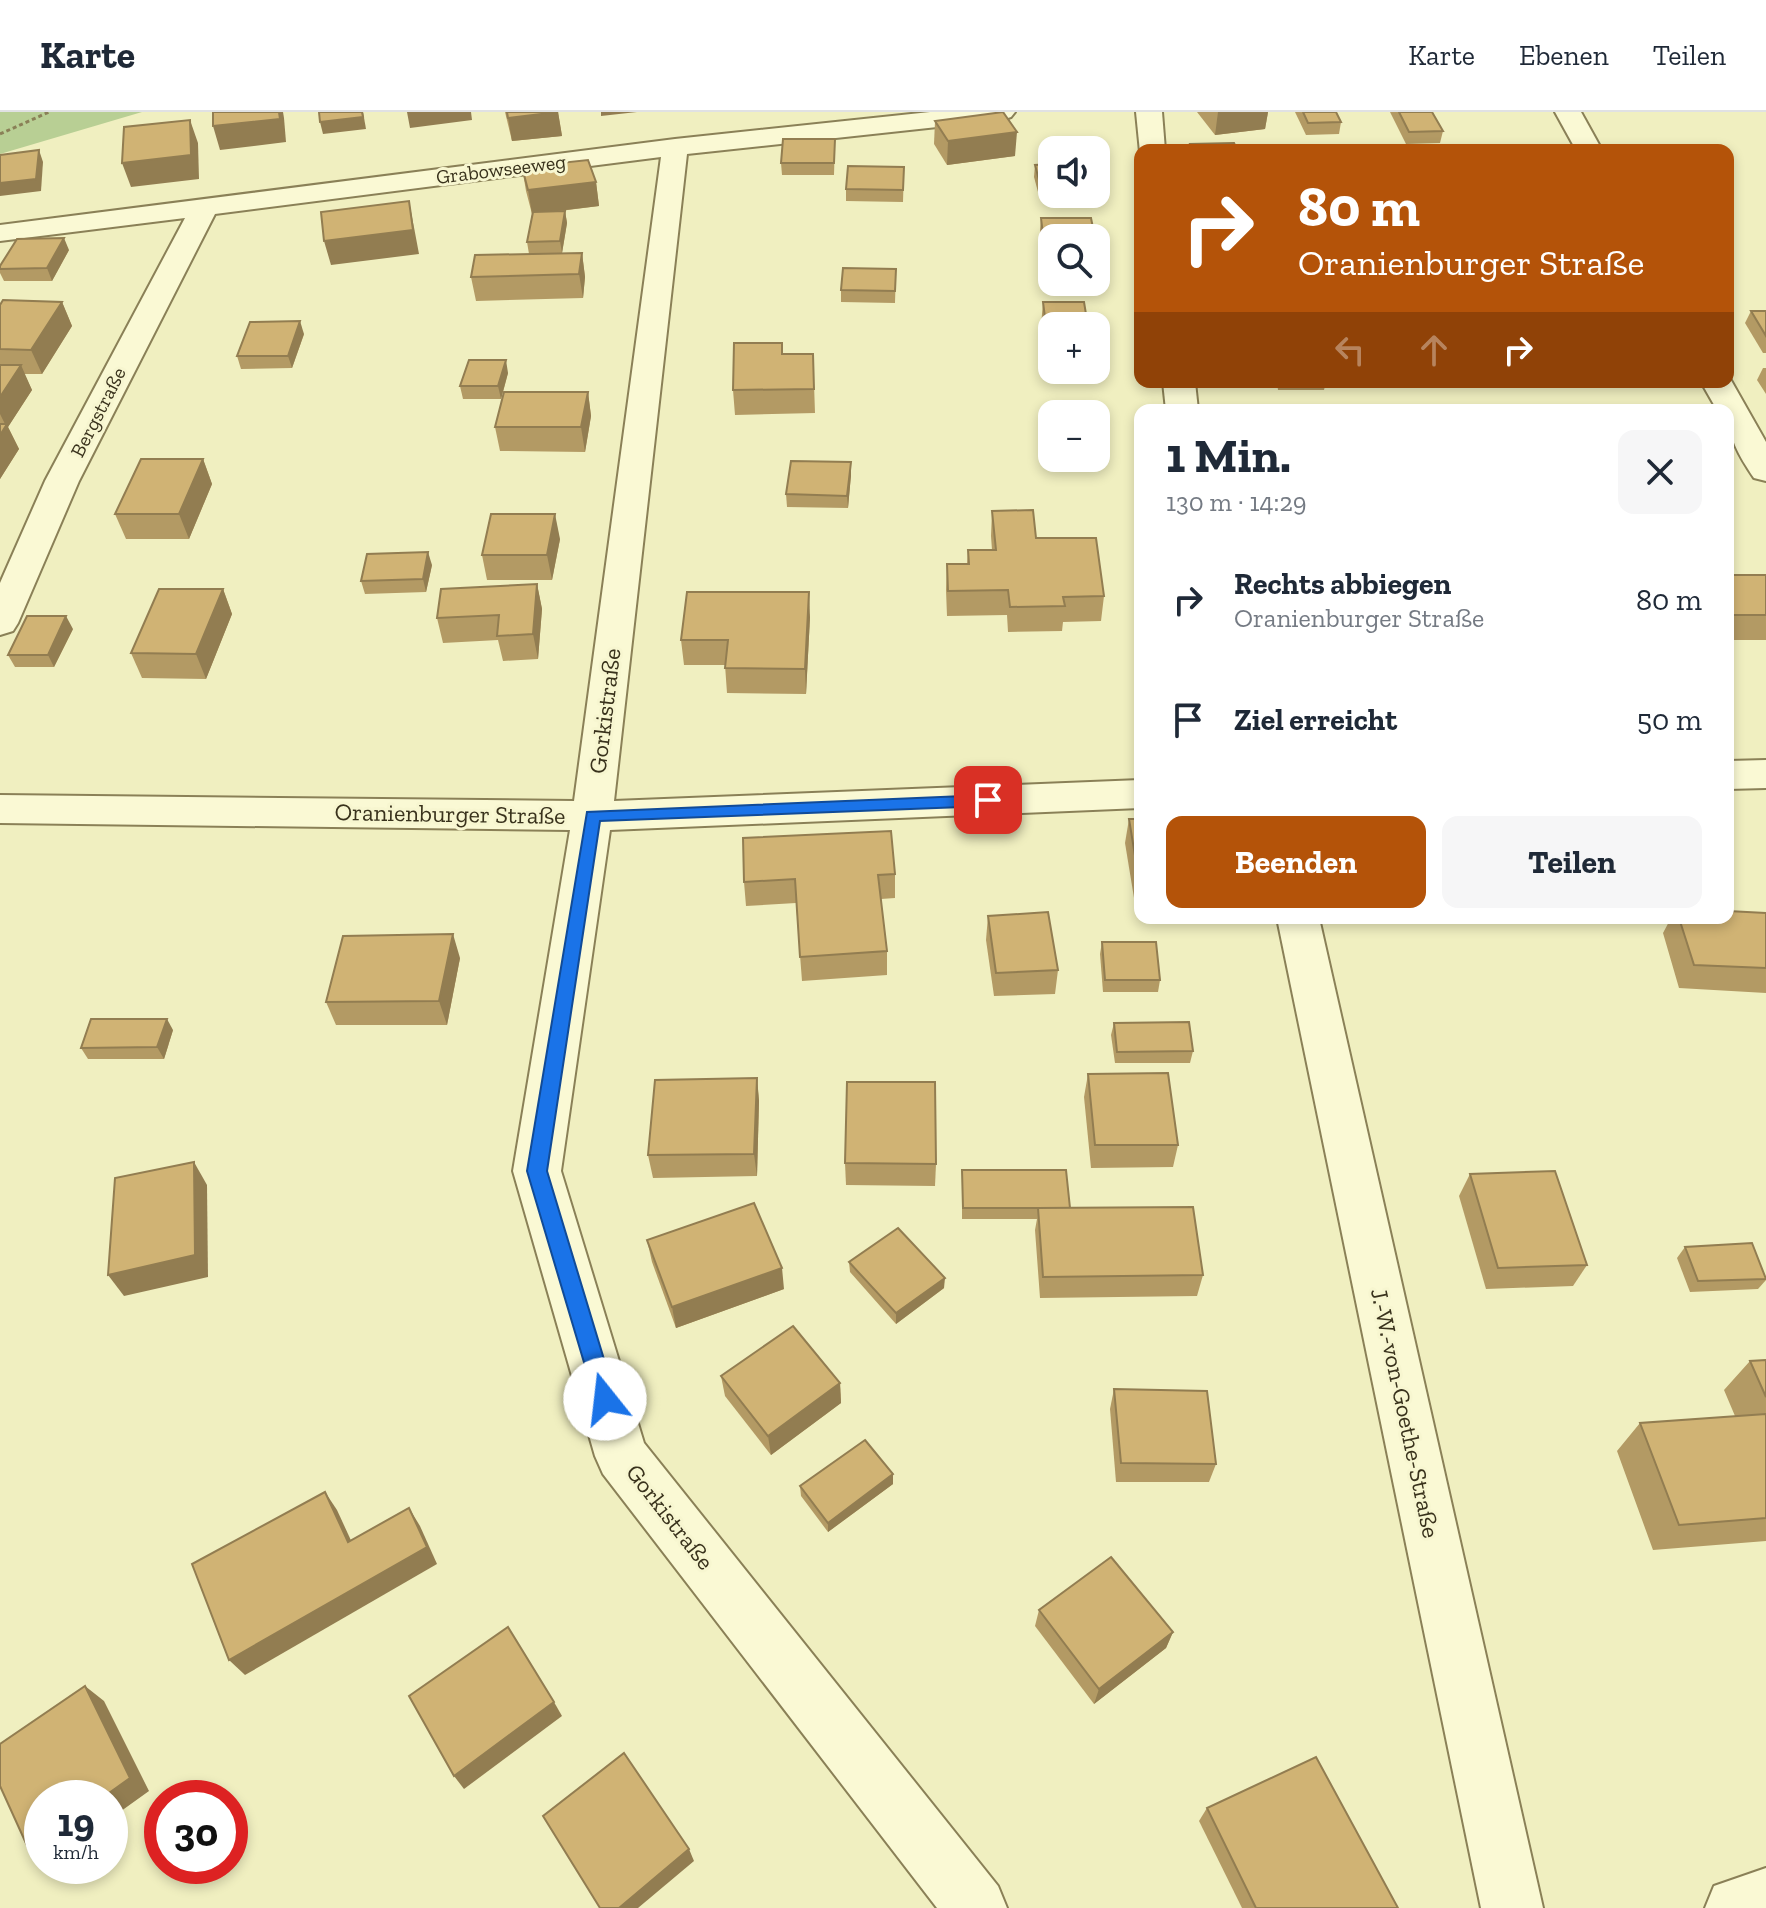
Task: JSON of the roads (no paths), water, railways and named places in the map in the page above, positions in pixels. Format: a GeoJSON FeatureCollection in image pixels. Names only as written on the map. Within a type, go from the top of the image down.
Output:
{"type":"FeatureCollection","features":[{"type":"Feature","properties":{"kind":"street","name":"Grabowseeweg"},"geometry":{"type":"LineString","coordinates":[[0,233],[675,147],[1002,112]]}},
{"type":"Feature","properties":{"kind":"street"},"geometry":{"type":"LineString","coordinates":[[1149,112],[1152,144]]}},
{"type":"Feature","properties":{"kind":"street"},"geometry":{"type":"LineString","coordinates":[[1568,112],[1586,144]]}},
{"type":"Feature","properties":{"kind":"street","name":"Gorkistraße"},"geometry":{"type":"LineString","coordinates":[[675,147],[592,816],[537,1171],[622,1456],[976,1908]]}},
{"type":"Feature","properties":{"kind":"street","name":"Bergstraße"},"geometry":{"type":"LineString","coordinates":[[0,623],[62,481],[205,206]]}},
{"type":"Feature","properties":{"kind":"street"},"geometry":{"type":"LineString","coordinates":[[1734,413],[1766,471]]}},
{"type":"Feature","properties":{"kind":"street"},"geometry":{"type":"LineString","coordinates":[[1734,775],[1766,774]]}},
{"type":"Feature","properties":{"kind":"street","name":"Oranienburger Straße"},"geometry":{"type":"LineString","coordinates":[[0,809],[592,816],[1134,794]]}},
{"type":"Feature","properties":{"kind":"street","name":"J.-W.-von-Goethe-Straße"},"geometry":{"type":"LineString","coordinates":[[1299,924],[1512,1908]]}},
{"type":"Feature","properties":{"kind":"street"},"geometry":{"type":"LineString","coordinates":[[1736,1908],[1766,1899]]}}]}
